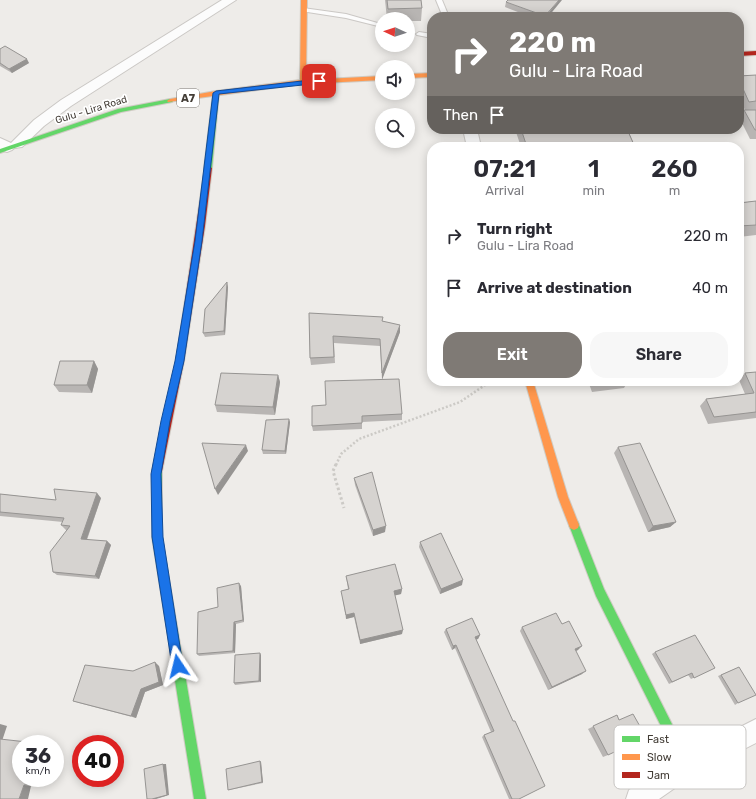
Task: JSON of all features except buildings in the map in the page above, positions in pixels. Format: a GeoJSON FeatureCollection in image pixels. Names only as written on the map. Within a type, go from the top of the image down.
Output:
{"type":"FeatureCollection","features":[{"type":"Feature","properties":{"kind":"street"},"geometry":{"type":"LineString","coordinates":[[6,146],[66,103],[230,0]]}},
{"type":"Feature","properties":{"kind":"street"},"geometry":{"type":"LineString","coordinates":[[303,82],[304,0]]}},
{"type":"Feature","properties":{"kind":"street"},"geometry":{"type":"LineString","coordinates":[[744,54],[756,53]]}},
{"type":"Feature","properties":{"kind":"street"},"geometry":{"type":"LineString","coordinates":[[415,76],[427,75]]}},
{"type":"Feature","properties":{"kind":"street","name":"Gulu - Lira Road"},"geometry":{"type":"LineString","coordinates":[[6,146],[120,110],[216,93],[303,82],[375,78]]}},
{"type":"Feature","properties":{"kind":"street"},"geometry":{"type":"LineString","coordinates":[[200,799],[157,537],[156,474],[166,421],[180,361],[198,241],[216,93]]}},
{"type":"Feature","properties":{"kind":"street"},"geometry":{"type":"LineString","coordinates":[[530,386],[563,496],[600,592],[666,725]]}},
{"type":"Feature","properties":{"kind":"street"},"geometry":{"type":"LineString","coordinates":[[746,736],[756,731]]}},
{"type":"Feature","properties":{"kind":"street"},"geometry":{"type":"LineString","coordinates":[[638,799],[653,789]]}},
{"type":"Feature","properties":{"kind":"lane"},"geometry":{"type":"LineString","coordinates":[[439,0],[444,12]]}},
{"type":"Feature","properties":{"kind":"lane"},"geometry":{"type":"LineString","coordinates":[[303,10],[346,16],[375,23]]}},
{"type":"Feature","properties":{"kind":"lane"},"geometry":{"type":"LineString","coordinates":[[420,34],[427,35]]}},
{"type":"Feature","properties":{"kind":"path"},"geometry":{"type":"LineString","coordinates":[[344,508],[333,471],[341,454],[359,439],[460,402],[484,386]]}},
{"type":"Feature","properties":{"kind":"traffic: fast"},"geometry":{"type":"LineString","coordinates":[[208,168],[216,93]]}},
{"type":"Feature","properties":{"kind":"traffic: fast"},"geometry":{"type":"LineString","coordinates":[[0,151],[120,110],[170,101]]}},
{"type":"Feature","properties":{"kind":"traffic: fast"},"geometry":{"type":"LineString","coordinates":[[157,471],[157,537],[200,799]]}},
{"type":"Feature","properties":{"kind":"traffic: fast"},"geometry":{"type":"LineString","coordinates":[[574,525],[600,592],[666,725]]}},
{"type":"Feature","properties":{"kind":"traffic: slow"},"geometry":{"type":"LineString","coordinates":[[303,82],[304,0]]}},
{"type":"Feature","properties":{"kind":"traffic: slow"},"geometry":{"type":"LineString","coordinates":[[415,76],[427,75]]}},
{"type":"Feature","properties":{"kind":"traffic: slow"},"geometry":{"type":"LineString","coordinates":[[170,101],[216,93],[303,82],[375,78]]}},
{"type":"Feature","properties":{"kind":"traffic: slow"},"geometry":{"type":"LineString","coordinates":[[530,386],[563,497],[574,525]]}},
{"type":"Feature","properties":{"kind":"traffic: jam"},"geometry":{"type":"LineString","coordinates":[[744,54],[756,53]]}},
{"type":"Feature","properties":{"kind":"traffic: jam"},"geometry":{"type":"LineString","coordinates":[[157,471],[180,361],[201,226],[208,168]]}},
{"type":"Feature","properties":{"kind":"route"},"geometry":{"type":"LineString","coordinates":[[178,666],[157,537],[156,474],[166,421],[180,361],[201,226],[216,93],[319,81]]}}]}
